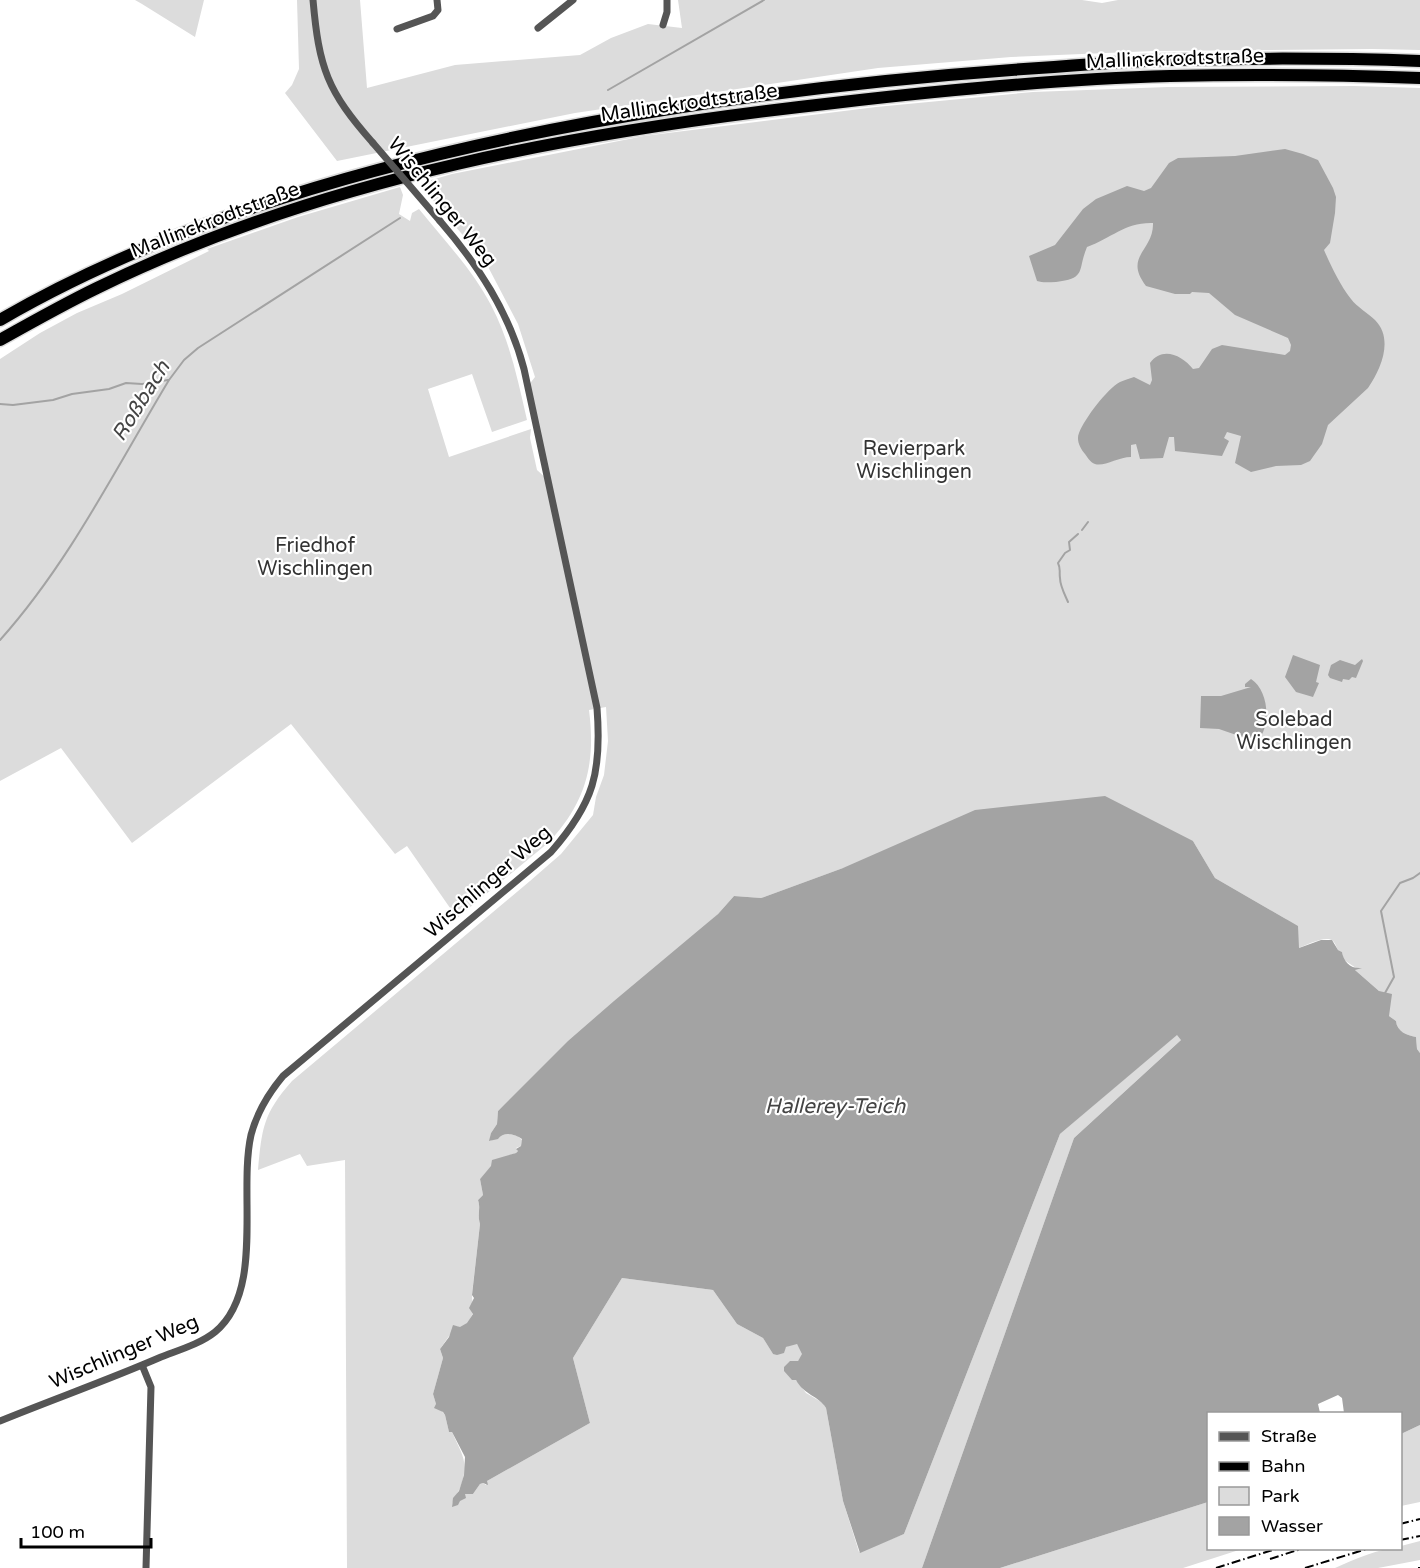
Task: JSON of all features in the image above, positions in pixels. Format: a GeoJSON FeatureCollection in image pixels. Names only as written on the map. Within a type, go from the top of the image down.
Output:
{"type":"FeatureCollection","features":[{"type":"Feature","properties":{"kind":"highway","name":"Mallinckrodtstraße"},"geometry":{"type":"LineString","coordinates":[[0,320],[99,267],[179,234],[306,189],[423,157],[613,118],[747,97],[867,82],[977,72],[1167,60],[1420,61]]}},
{"type":"Feature","properties":{"kind":"highway","name":"Mallinckrodtstraße"},"geometry":{"type":"LineString","coordinates":[[0,342],[35,320],[98,287],[267,219],[375,185],[557,142],[718,116],[1033,83],[1168,76],[1354,75],[1420,78]]}},
{"type":"Feature","properties":{"kind":"highway"},"geometry":{"type":"LineString","coordinates":[[0,314],[22,307]]}},
{"type":"Feature","properties":{"kind":"street","name":"Wischlinger Weg"},"geometry":{"type":"LineString","coordinates":[[0,1421],[200,1341],[215,1332],[233,1312],[242,1291],[248,1152],[257,1116],[273,1089],[283,1076],[551,852],[582,810],[595,774],[600,743],[593,684],[521,360],[512,333],[494,295],[477,268],[344,108],[326,75],[317,36],[314,0]]}},
{"type":"Feature","properties":{"kind":"street"},"geometry":{"type":"LineString","coordinates":[[397,29],[433,16],[438,10],[437,0]]}},
{"type":"Feature","properties":{"kind":"street"},"geometry":{"type":"LineString","coordinates":[[538,28],[573,0]]}},
{"type":"Feature","properties":{"kind":"street"},"geometry":{"type":"LineString","coordinates":[[663,25],[667,12],[667,0]]}},
{"type":"Feature","properties":{"kind":"street"},"geometry":{"type":"LineString","coordinates":[[142,1365],[151,1387],[146,1568]]}},
{"type":"Feature","properties":{"kind":"green space"},"geometry":{"type":"Polygon","coordinates":[[[135,0],[204,0],[195,37],[142,4],[135,0]]]}},
{"type":"Feature","properties":{"kind":"green space"},"geometry":{"type":"Polygon","coordinates":[[[297,0],[360,0],[367,88],[455,65],[580,55],[611,38],[648,24],[682,28],[678,0],[1082,0],[1102,3],[1118,0],[1420,0],[1420,50],[1154,51],[1011,57],[878,68],[575,113],[337,161],[285,93],[292,85],[299,69],[297,0]]]}},
{"type":"Feature","properties":{"kind":"green space"},"geometry":{"type":"Polygon","coordinates":[[[1168,87],[1420,88],[1420,1053],[1417,1049],[1416,1037],[1400,1030],[1396,1021],[1389,1016],[1379,991],[1355,970],[1356,968],[1344,960],[1342,952],[1338,950],[1333,941],[1321,940],[1299,948],[1286,919],[1215,878],[1193,841],[843,868],[761,898],[734,896],[718,914],[498,1111],[497,1124],[491,1133],[490,1141],[505,1133],[518,1136],[522,1140],[521,1146],[516,1148],[518,1151],[516,1153],[497,1160],[480,1179],[483,1195],[478,1200],[480,1224],[472,1294],[473,1313],[468,1323],[461,1328],[456,1326],[440,1349],[443,1358],[433,1394],[436,1404],[445,1415],[449,1432],[452,1432],[462,1453],[463,1479],[452,1506],[465,1494],[473,1494],[480,1484],[486,1485],[487,1481],[590,1423],[573,1358],[622,1278],[713,1290],[737,1324],[763,1338],[773,1354],[794,1343],[797,1344],[803,1354],[798,1361],[796,1380],[806,1393],[823,1403],[826,1408],[843,1501],[859,1552],[904,1534],[1060,1134],[1177,1034],[1182,1039],[1074,1138],[922,1568],[347,1568],[345,1160],[307,1166],[300,1154],[258,1170],[266,1122],[275,1103],[292,1081],[561,854],[593,815],[596,797],[604,775],[608,741],[606,707],[589,710],[591,748],[585,782],[580,798],[561,828],[548,843],[457,918],[407,846],[395,854],[291,724],[132,843],[61,748],[0,781],[0,359],[40,333],[77,313],[122,294],[209,251],[207,249],[298,217],[400,187],[403,195],[399,214],[410,221],[412,213],[419,209],[466,267],[491,305],[508,347],[527,420],[492,432],[472,374],[428,389],[449,457],[531,429],[530,438],[537,470],[548,480],[528,386],[535,377],[518,324],[485,261],[425,191],[421,183],[452,174],[644,136],[876,107],[1033,92],[1168,87]]]}},
{"type":"Feature","properties":{"kind":"green space"},"geometry":{"type":"Polygon","coordinates":[[[1420,1425],[1420,1502],[1402,1506],[1402,1434],[1420,1425]]]}},
{"type":"Feature","properties":{"kind":"green space"},"geometry":{"type":"Polygon","coordinates":[[[1207,1502],[1207,1550],[1239,1550],[1183,1568],[1000,1568],[1207,1502]]]}},
{"type":"Feature","properties":{"kind":"green space"},"geometry":{"type":"Polygon","coordinates":[[[1420,1541],[1420,1560],[1378,1568],[1335,1568],[1375,1552],[1402,1550],[1402,1546],[1420,1541]]]}},
{"type":"Feature","properties":{"kind":"water"},"geometry":{"type":"Polygon","coordinates":[[[1285,149],[1318,160],[1333,188],[1336,197],[1335,213],[1330,243],[1324,250],[1347,294],[1381,328],[1384,336],[1384,354],[1373,380],[1368,388],[1328,425],[1322,444],[1310,461],[1301,465],[1276,466],[1251,472],[1235,463],[1241,436],[1227,432],[1224,438],[1229,441],[1222,456],[1175,451],[1174,437],[1169,437],[1163,458],[1140,459],[1136,444],[1131,445],[1131,457],[1099,465],[1093,463],[1083,452],[1078,438],[1091,412],[1120,382],[1134,377],[1150,385],[1152,380],[1150,363],[1160,355],[1178,356],[1193,369],[1199,368],[1212,349],[1222,345],[1285,355],[1290,351],[1291,345],[1288,338],[1235,315],[1209,293],[1175,294],[1146,286],[1140,276],[1138,260],[1152,233],[1153,223],[1134,225],[1087,247],[1079,272],[1073,278],[1066,280],[1037,281],[1029,256],[1055,245],[1083,209],[1096,199],[1127,186],[1144,191],[1151,188],[1169,163],[1178,158],[1235,156],[1285,149]]]}},
{"type":"Feature","properties":{"kind":"water"},"geometry":{"type":"Polygon","coordinates":[[[1293,655],[1320,665],[1316,682],[1319,683],[1313,697],[1296,692],[1285,677],[1293,655]]]}},
{"type":"Feature","properties":{"kind":"water"},"geometry":{"type":"Polygon","coordinates":[[[1362,659],[1356,678],[1343,679],[1342,682],[1328,675],[1331,665],[1340,660],[1355,665],[1362,659]]]}},
{"type":"Feature","properties":{"kind":"water"},"geometry":{"type":"Polygon","coordinates":[[[1251,679],[1258,685],[1265,703],[1265,724],[1257,741],[1249,746],[1243,738],[1245,738],[1219,729],[1200,728],[1201,696],[1221,696],[1251,687],[1245,687],[1245,684],[1251,679]]]}},
{"type":"Feature","properties":{"kind":"water","name":"Hallerey-Teich"},"geometry":{"type":"Polygon","coordinates":[[[1105,796],[1193,841],[1215,878],[1298,926],[1299,948],[1321,940],[1332,940],[1348,964],[1362,968],[1355,970],[1379,991],[1392,994],[1389,1016],[1396,1021],[1400,1030],[1416,1037],[1417,1049],[1420,1053],[1420,1425],[1402,1434],[1402,1412],[1344,1412],[1342,1398],[1338,1395],[1318,1404],[1320,1412],[1207,1412],[1207,1502],[1000,1568],[922,1568],[1074,1138],[1181,1040],[1177,1035],[1060,1134],[904,1534],[860,1553],[843,1501],[826,1408],[784,1371],[784,1367],[790,1361],[798,1361],[802,1354],[797,1344],[786,1347],[784,1353],[773,1354],[763,1338],[737,1324],[713,1290],[622,1278],[573,1358],[590,1423],[487,1481],[488,1485],[480,1484],[473,1494],[465,1494],[466,1498],[452,1507],[453,1498],[459,1491],[464,1475],[465,1457],[452,1432],[449,1432],[445,1415],[434,1408],[436,1404],[433,1394],[443,1358],[440,1349],[449,1337],[453,1325],[460,1327],[467,1323],[473,1314],[469,1308],[474,1298],[472,1295],[480,1224],[478,1200],[483,1195],[480,1179],[491,1166],[492,1160],[516,1153],[518,1151],[516,1149],[521,1146],[522,1139],[509,1134],[489,1141],[497,1124],[498,1111],[568,1041],[718,914],[734,896],[761,898],[843,868],[975,810],[1105,796]]]}},
{"type":"Feature","properties":{"kind":"waterway","name":"Roßbach"},"geometry":{"type":"LineString","coordinates":[[608,90],[764,0]]}},
{"type":"Feature","properties":{"kind":"waterway","name":"Roßbach"},"geometry":{"type":"LineString","coordinates":[[0,640],[25,610],[70,547],[169,380],[184,360],[198,348],[400,218]]}},
{"type":"Feature","properties":{"kind":"waterway"},"geometry":{"type":"LineString","coordinates":[[0,404],[13,405],[53,400],[72,394],[109,389],[126,383],[142,384],[168,380]]}},
{"type":"Feature","properties":{"kind":"waterway"},"geometry":{"type":"LineString","coordinates":[[1082,530],[1088,522]]}},
{"type":"Feature","properties":{"kind":"waterway"},"geometry":{"type":"LineString","coordinates":[[1068,602],[1061,584],[1058,563],[1070,550],[1069,542],[1078,534]]}},
{"type":"Feature","properties":{"kind":"waterway"},"geometry":{"type":"LineString","coordinates":[[1385,993],[1394,977],[1381,911],[1400,883],[1420,873]]}},
{"type":"Feature","properties":{"kind":"railway"},"geometry":{"type":"LineString","coordinates":[[1402,1524],[1420,1519]]}},
{"type":"Feature","properties":{"kind":"railway"},"geometry":{"type":"LineString","coordinates":[[1402,1540],[1420,1536]]}},
{"type":"Feature","properties":{"kind":"railway"},"geometry":{"type":"LineString","coordinates":[[1216,1568],[1273,1550]]}},
{"type":"Feature","properties":{"kind":"railway"},"geometry":{"type":"LineString","coordinates":[[1270,1559],[1298,1550]]}},
{"type":"Feature","properties":{"kind":"railway"},"geometry":{"type":"LineString","coordinates":[[1305,1568],[1364,1550]]}},
{"type":"Feature","properties":{"kind":"park label","name":"Revierpark Wischlingen"},"geometry":{"type":"Point","coordinates":[914,460]}},
{"type":"Feature","properties":{"kind":"park label","name":"Friedhof Wischlingen"},"geometry":{"type":"Point","coordinates":[315,558]}},
{"type":"Feature","properties":{"kind":"park label","name":"Solebad Wischlingen"},"geometry":{"type":"Point","coordinates":[1294,732]}}]}
